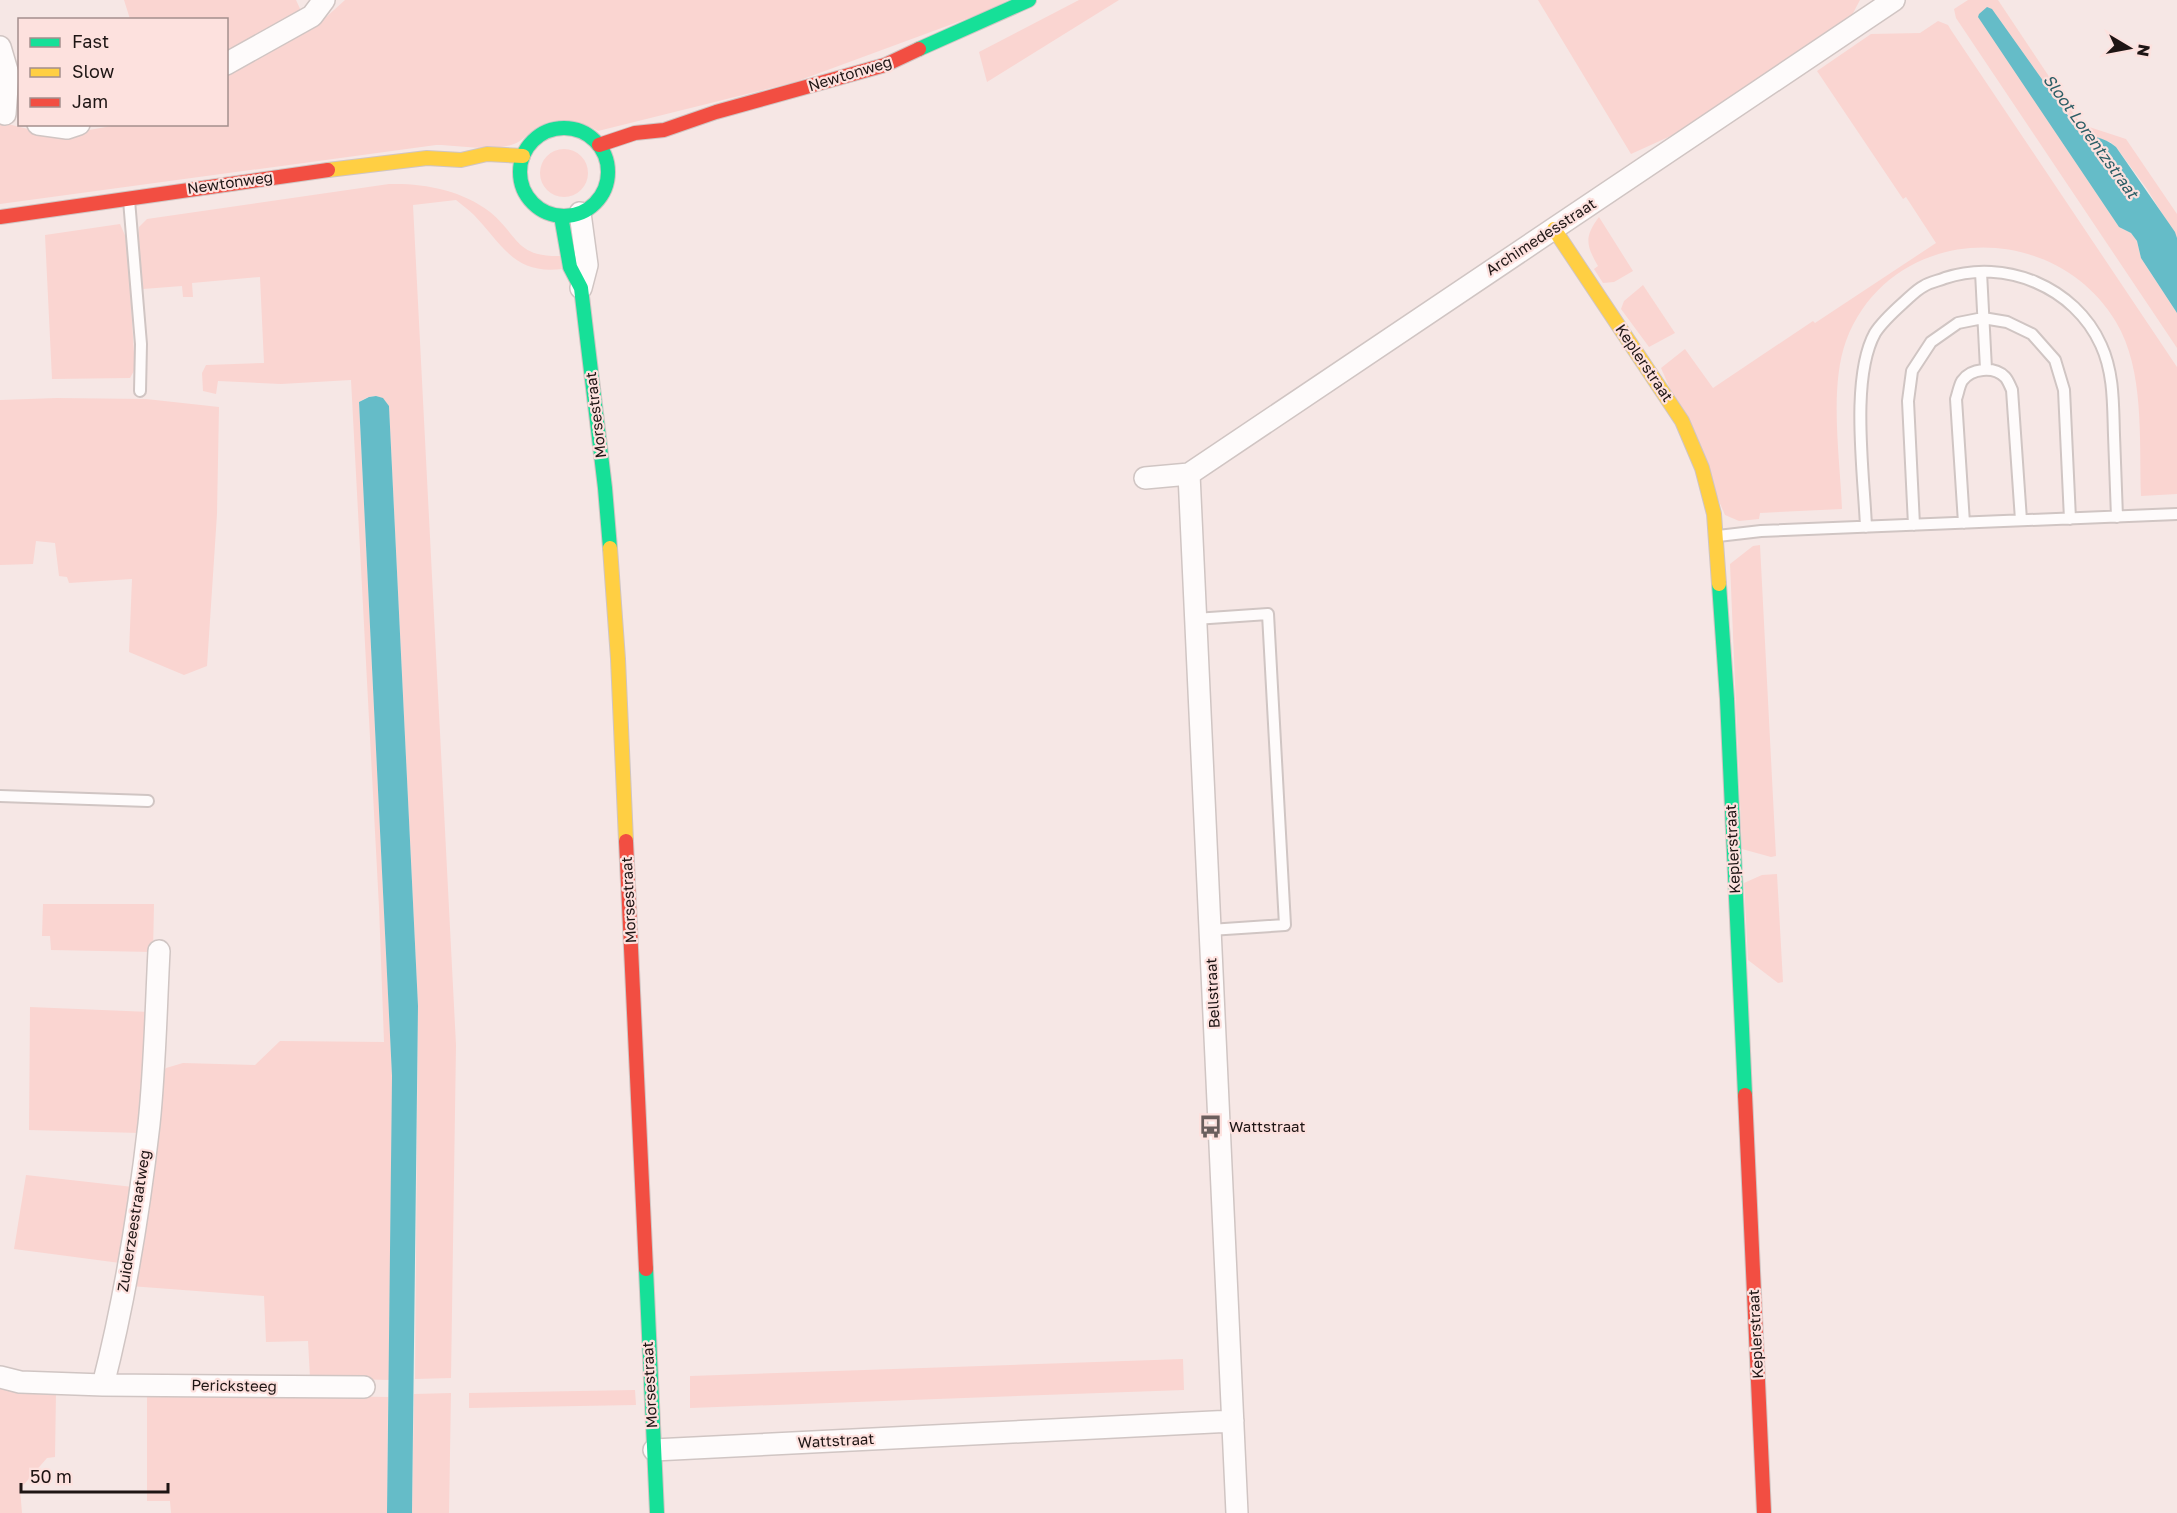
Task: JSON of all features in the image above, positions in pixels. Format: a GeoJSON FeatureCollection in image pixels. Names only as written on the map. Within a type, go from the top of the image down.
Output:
{"type":"FeatureCollection","features":[{"type":"Feature","properties":{"kind":"street"},"geometry":{"type":"LineString","coordinates":[[228,63],[312,16],[324,0]]}},
{"type":"Feature","properties":{"kind":"street","name":"Newtonweg"},"geometry":{"type":"LineString","coordinates":[[599,145],[635,133],[664,130],[716,112],[885,65],[1029,0]]}},
{"type":"Feature","properties":{"kind":"street","name":"Archimedesstraat"},"geometry":{"type":"LineString","coordinates":[[1189,474],[1894,0]]}},
{"type":"Feature","properties":{"kind":"street"},"geometry":{"type":"LineString","coordinates":[[0,46],[8,74],[8,115]]}},
{"type":"Feature","properties":{"kind":"street"},"geometry":{"type":"LineString","coordinates":[[52,126],[67,128],[73,126]]}},
{"type":"Feature","properties":{"kind":"street"},"geometry":{"type":"LineString","coordinates":[[558,128],[573,129],[588,135],[599,145],[612,164],[602,195],[593,206],[571,215],[549,214],[539,208],[530,200],[515,177],[531,143],[543,133],[558,128]]}},
{"type":"Feature","properties":{"kind":"street","name":"Newtonweg"},"geometry":{"type":"LineString","coordinates":[[650,144],[664,130]]}},
{"type":"Feature","properties":{"kind":"street","name":"Newtonweg"},"geometry":{"type":"LineString","coordinates":[[0,217],[384,162],[427,158],[461,160],[487,154],[523,156]]}},
{"type":"Feature","properties":{"kind":"street","name":"Newtonweg"},"geometry":{"type":"LineString","coordinates":[[461,160],[478,168]]}},
{"type":"Feature","properties":{"kind":"street","name":"Morsestraat"},"geometry":{"type":"LineString","coordinates":[[571,215],[587,265],[580,288],[605,488],[618,659],[657,1513]]}},
{"type":"Feature","properties":{"kind":"street","name":"Keplerstraat"},"geometry":{"type":"LineString","coordinates":[[1554,229],[1682,421],[1702,468],[1714,514],[1717,536],[1764,1513]]}},
{"type":"Feature","properties":{"kind":"street"},"geometry":{"type":"LineString","coordinates":[[1145,478],[1189,474]]}},
{"type":"Feature","properties":{"kind":"street","name":"Bellstraat"},"geometry":{"type":"LineString","coordinates":[[1189,474],[1238,1513]]}},
{"type":"Feature","properties":{"kind":"street","name":"Zuiderzeestraatweg"},"geometry":{"type":"LineString","coordinates":[[103,1385],[123,1294],[149,1122],[159,951]]}},
{"type":"Feature","properties":{"kind":"street"},"geometry":{"type":"LineString","coordinates":[[0,1377],[20,1382],[103,1385]]}},
{"type":"Feature","properties":{"kind":"street","name":"Pericksteeg"},"geometry":{"type":"LineString","coordinates":[[103,1385],[364,1387]]}},
{"type":"Feature","properties":{"kind":"street","name":"Wattstraat"},"geometry":{"type":"LineString","coordinates":[[654,1450],[1233,1421]]}},
{"type":"Feature","properties":{"kind":"lane"},"geometry":{"type":"LineString","coordinates":[[129,198],[141,344],[140,391]]}},
{"type":"Feature","properties":{"kind":"lane"},"geometry":{"type":"LineString","coordinates":[[1866,527],[1860,391],[1875,333],[1893,312],[1923,286],[1963,272],[1994,271],[2032,279],[2058,294],[2088,321],[2097,338],[2111,379],[2117,517]]}},
{"type":"Feature","properties":{"kind":"lane"},"geometry":{"type":"LineString","coordinates":[[1981,272],[1986,369]]}},
{"type":"Feature","properties":{"kind":"lane"},"geometry":{"type":"LineString","coordinates":[[1914,525],[1908,401],[1912,371],[1931,342],[1958,323],[1983,318],[2007,322],[2032,334],[2055,360],[2064,390],[2070,519]]}},
{"type":"Feature","properties":{"kind":"lane"},"geometry":{"type":"LineString","coordinates":[[1964,523],[1956,399],[1962,381],[1970,373],[1986,369],[2006,378],[2012,390],[2021,520]]}},
{"type":"Feature","properties":{"kind":"lane"},"geometry":{"type":"LineString","coordinates":[[1717,536],[1761,531],[2177,514]]}},
{"type":"Feature","properties":{"kind":"lane"},"geometry":{"type":"LineString","coordinates":[[1195,619],[1269,614],[1285,925],[1210,930]]}},
{"type":"Feature","properties":{"kind":"lane"},"geometry":{"type":"LineString","coordinates":[[0,796],[148,801]]}},
{"type":"Feature","properties":{"kind":"shaded area"},"geometry":{"type":"Polygon","coordinates":[[[124,0],[296,0],[302,13],[228,51],[228,18],[130,18],[124,0]]]}},
{"type":"Feature","properties":{"kind":"shaded area"},"geometry":{"type":"Polygon","coordinates":[[[345,0],[1008,0],[985,12],[795,82],[598,131],[574,121],[557,121],[541,125],[514,144],[495,148],[436,145],[0,204],[0,122],[48,134],[67,134],[111,126],[228,126],[228,70],[313,29],[345,0]]]}},
{"type":"Feature","properties":{"kind":"shaded area"},"geometry":{"type":"Polygon","coordinates":[[[1079,0],[1119,0],[987,82],[979,52],[1079,0]]]}},
{"type":"Feature","properties":{"kind":"shaded area"},"geometry":{"type":"Polygon","coordinates":[[[1538,0],[1860,0],[1852,15],[1706,120],[1631,154],[1538,0]]]}},
{"type":"Feature","properties":{"kind":"shaded area"},"geometry":{"type":"Polygon","coordinates":[[[1968,0],[1998,0],[2078,120],[2083,125],[2126,139],[2177,214],[2177,238],[2147,189],[2116,147],[2110,142],[2086,136],[2052,96],[2021,80],[2119,227],[2131,233],[2137,241],[2141,258],[2177,313],[2177,348],[1956,18],[1954,9],[1968,0]]]}},
{"type":"Feature","properties":{"kind":"shaded area"},"geometry":{"type":"Polygon","coordinates":[[[1938,21],[1948,25],[2177,367],[2177,494],[2141,496],[2139,406],[2132,362],[2116,322],[2088,288],[2053,264],[2014,251],[1974,248],[1934,255],[1898,273],[1868,302],[1846,341],[1838,380],[1837,401],[1842,509],[1760,513],[1759,519],[1739,521],[1725,515],[1661,368],[1685,349],[1713,388],[1936,243],[1906,197],[1903,199],[1817,71],[1871,34],[1920,33],[1938,21]]]}},
{"type":"Feature","properties":{"kind":"shaded area"},"geometry":{"type":"Polygon","coordinates":[[[564,149],[581,156],[588,173],[581,190],[564,197],[547,190],[540,173],[547,156],[564,149]]]}},
{"type":"Feature","properties":{"kind":"shaded area"},"geometry":{"type":"Polygon","coordinates":[[[389,184],[442,189],[467,198],[490,212],[526,249],[534,253],[560,256],[562,269],[546,270],[520,262],[456,200],[413,205],[456,1045],[451,1378],[415,1379],[418,1006],[389,406],[375,396],[359,402],[392,1076],[389,1380],[310,1378],[308,1341],[266,1342],[264,1296],[130,1286],[157,1086],[166,1068],[183,1063],[255,1065],[280,1041],[384,1042],[351,380],[281,384],[218,381],[216,394],[203,391],[202,373],[206,365],[264,363],[260,277],[192,283],[193,297],[183,297],[182,286],[143,289],[138,235],[139,227],[147,219],[389,184]]]}},
{"type":"Feature","properties":{"kind":"shaded area"},"geometry":{"type":"Polygon","coordinates":[[[1599,217],[1633,271],[1614,282],[1603,283],[1594,269],[1598,266],[1588,241],[1591,230],[1599,217]]]}},
{"type":"Feature","properties":{"kind":"shaded area"},"geometry":{"type":"Polygon","coordinates":[[[120,224],[127,240],[135,369],[130,378],[52,379],[45,235],[120,224]]]}},
{"type":"Feature","properties":{"kind":"shaded area"},"geometry":{"type":"Polygon","coordinates":[[[1643,285],[1675,333],[1649,347],[1621,309],[1624,301],[1643,285]]]}},
{"type":"Feature","properties":{"kind":"shaded area"},"geometry":{"type":"Polygon","coordinates":[[[146,399],[219,407],[217,514],[207,666],[184,675],[129,652],[132,579],[69,583],[67,577],[59,576],[55,543],[36,541],[33,564],[0,565],[0,400],[146,399]]]}},
{"type":"Feature","properties":{"kind":"shaded area"},"geometry":{"type":"Polygon","coordinates":[[[1760,545],[1776,856],[1771,857],[1742,849],[1730,564],[1753,546],[1760,545]]]}},
{"type":"Feature","properties":{"kind":"shaded area"},"geometry":{"type":"Polygon","coordinates":[[[1777,874],[1783,982],[1778,983],[1748,960],[1744,883],[1762,875],[1777,874]]]}},
{"type":"Feature","properties":{"kind":"shaded area"},"geometry":{"type":"Polygon","coordinates":[[[43,904],[154,904],[153,952],[51,950],[50,936],[42,936],[43,904]]]}},
{"type":"Feature","properties":{"kind":"shaded area"},"geometry":{"type":"Polygon","coordinates":[[[30,1007],[150,1012],[140,1133],[29,1130],[30,1007]]]}},
{"type":"Feature","properties":{"kind":"shaded area"},"geometry":{"type":"Polygon","coordinates":[[[26,1175],[133,1187],[120,1263],[14,1249],[26,1175]]]}},
{"type":"Feature","properties":{"kind":"shaded area"},"geometry":{"type":"Polygon","coordinates":[[[1183,1359],[1184,1390],[690,1408],[690,1376],[1183,1359]]]}},
{"type":"Feature","properties":{"kind":"shaded area"},"geometry":{"type":"Polygon","coordinates":[[[0,1384],[56,1392],[55,1457],[47,1458],[20,1489],[22,1513],[0,1513],[0,1384]]]}},
{"type":"Feature","properties":{"kind":"shaded area"},"geometry":{"type":"Polygon","coordinates":[[[635,1390],[636,1405],[469,1408],[469,1393],[635,1390]]]}},
{"type":"Feature","properties":{"kind":"shaded area"},"geometry":{"type":"Polygon","coordinates":[[[147,1393],[388,1397],[387,1513],[171,1513],[170,1501],[147,1501],[147,1393]]]}},
{"type":"Feature","properties":{"kind":"shaded area"},"geometry":{"type":"Polygon","coordinates":[[[451,1393],[449,1513],[412,1513],[414,1394],[451,1393]]]}},
{"type":"Feature","properties":{"kind":"water","name":"Sloot Lorentzstraat"},"geometry":{"type":"Polygon","coordinates":[[[1987,7],[1992,9],[2076,127],[2116,147],[2175,232],[2177,238],[2177,313],[2141,258],[2137,241],[2131,233],[2119,227],[1978,17],[1987,7]]]}},
{"type":"Feature","properties":{"kind":"water"},"geometry":{"type":"Polygon","coordinates":[[[376,396],[383,398],[389,406],[418,1006],[412,1513],[387,1513],[392,1076],[359,402],[376,396]]]}},
{"type":"Feature","properties":{"kind":"traffic: fast"},"geometry":{"type":"LineString","coordinates":[[919,49],[1029,0]]}},
{"type":"Feature","properties":{"kind":"traffic: fast"},"geometry":{"type":"LineString","coordinates":[[564,128],[581,131],[595,141],[605,155],[608,172],[605,189],[595,203],[581,213],[564,216],[547,213],[533,203],[523,189],[520,172],[523,155],[533,141],[547,131],[564,128]]}},
{"type":"Feature","properties":{"kind":"traffic: fast"},"geometry":{"type":"LineString","coordinates":[[561,216],[570,267],[581,288],[610,548]]}},
{"type":"Feature","properties":{"kind":"traffic: fast"},"geometry":{"type":"LineString","coordinates":[[1719,584],[1727,699],[1745,1095]]}},
{"type":"Feature","properties":{"kind":"traffic: fast"},"geometry":{"type":"LineString","coordinates":[[646,1269],[657,1513]]}},
{"type":"Feature","properties":{"kind":"traffic: slow"},"geometry":{"type":"LineString","coordinates":[[328,170],[427,158],[461,160],[487,154],[523,156]]}},
{"type":"Feature","properties":{"kind":"traffic: slow"},"geometry":{"type":"LineString","coordinates":[[1554,229],[1682,421],[1702,468],[1714,514],[1719,584]]}},
{"type":"Feature","properties":{"kind":"traffic: slow"},"geometry":{"type":"LineString","coordinates":[[610,548],[618,659],[626,841]]}},
{"type":"Feature","properties":{"kind":"traffic: jam"},"geometry":{"type":"LineString","coordinates":[[599,145],[635,133],[664,130],[716,112],[885,65],[919,49]]}},
{"type":"Feature","properties":{"kind":"traffic: jam"},"geometry":{"type":"LineString","coordinates":[[0,217],[328,170]]}},
{"type":"Feature","properties":{"kind":"traffic: jam"},"geometry":{"type":"LineString","coordinates":[[626,841],[646,1269]]}},
{"type":"Feature","properties":{"kind":"traffic: jam"},"geometry":{"type":"LineString","coordinates":[[1745,1095],[1764,1513]]}},
{"type":"Feature","properties":{"kind":"place","name":"Wattstraat"},"geometry":{"type":"Point","coordinates":[1211,1127]}}]}
